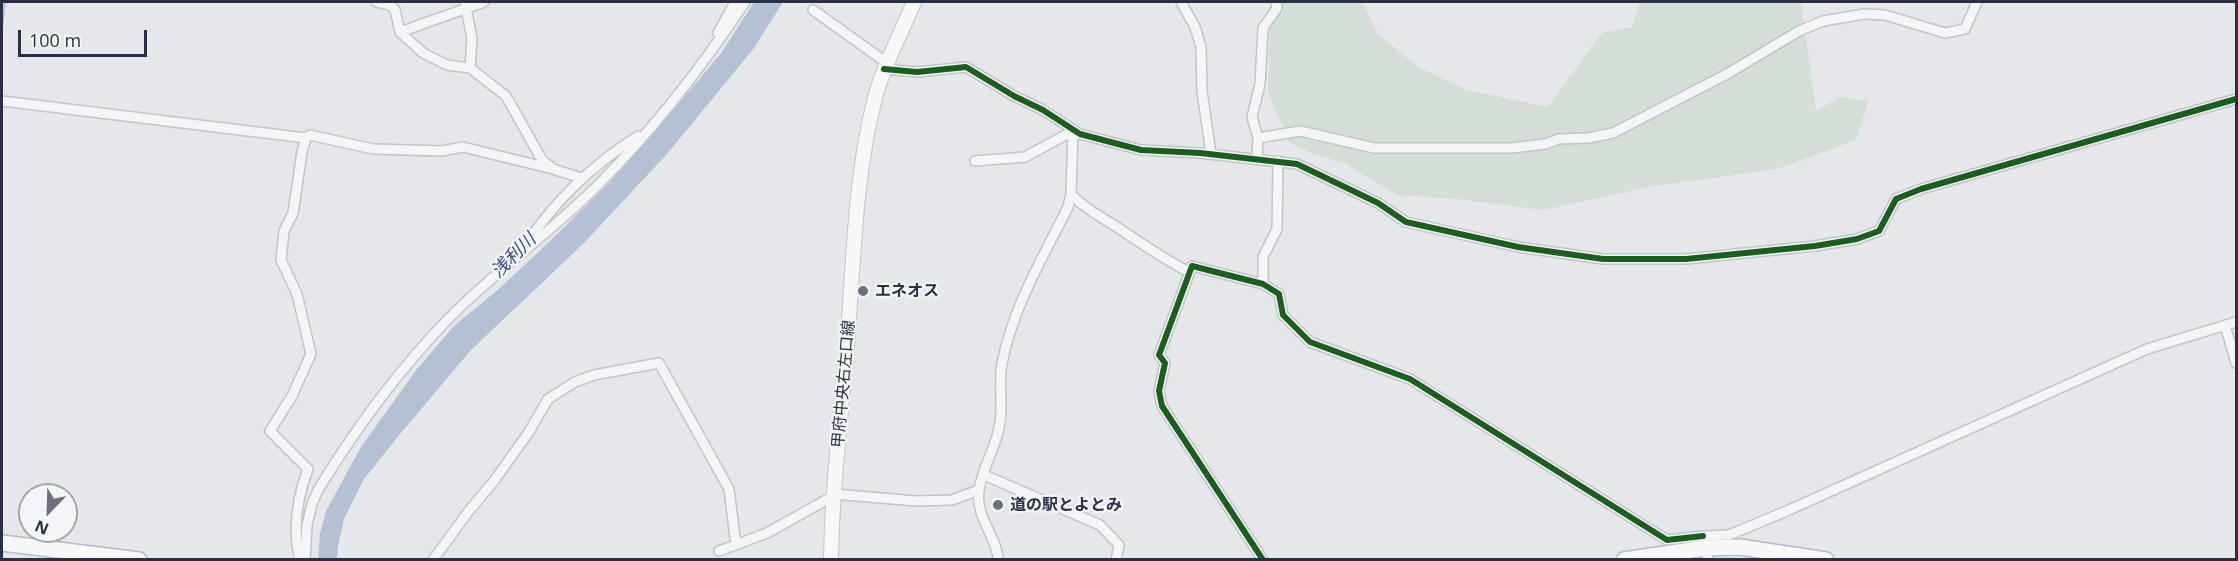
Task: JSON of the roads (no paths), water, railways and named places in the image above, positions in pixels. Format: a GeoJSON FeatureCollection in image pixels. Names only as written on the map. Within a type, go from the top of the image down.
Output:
{"type":"FeatureCollection","features":[{"type":"Feature","properties":{"kind":"highway"},"geometry":{"type":"LineString","coordinates":[[2,543],[140,560]]}},
{"type":"Feature","properties":{"kind":"highway"},"geometry":{"type":"LineString","coordinates":[[1624,560],[1706,548],[1740,547],[1826,560]]}},
{"type":"Feature","properties":{"kind":"main road","name":"甲府中央右左口線"},"geometry":{"type":"LineString","coordinates":[[831,560],[856,205],[864,151],[877,93],[886,66],[915,2]]}},
{"type":"Feature","properties":{"kind":"street"},"geometry":{"type":"LineString","coordinates":[[377,2],[390,5],[395,10],[400,32],[423,53],[447,65],[470,68],[506,96],[542,160],[553,168]]}},
{"type":"Feature","properties":{"kind":"street"},"geometry":{"type":"LineString","coordinates":[[400,32],[465,5],[484,2]]}},
{"type":"Feature","properties":{"kind":"street"},"geometry":{"type":"LineString","coordinates":[[722,36],[718,33],[735,2]]}},
{"type":"Feature","properties":{"kind":"street"},"geometry":{"type":"LineString","coordinates":[[303,560],[312,504],[339,458],[412,358],[452,315],[597,187],[650,129],[722,36],[745,2]]}},
{"type":"Feature","properties":{"kind":"street"},"geometry":{"type":"LineString","coordinates":[[1181,2],[1195,27],[1201,47],[1202,91],[1211,154]]}},
{"type":"Feature","properties":{"kind":"street"},"geometry":{"type":"LineString","coordinates":[[1257,158],[1258,138],[1252,117],[1260,84],[1263,28],[1277,8],[1276,2]]}},
{"type":"Feature","properties":{"kind":"street"},"geometry":{"type":"LineString","coordinates":[[1258,138],[1300,131],[1374,148],[1512,148],[1545,144],[1559,139],[1588,138],[1613,133],[1727,74],[1799,31],[1823,21],[1864,14],[1885,15],[1945,33],[1965,28],[1977,2]]}},
{"type":"Feature","properties":{"kind":"street"},"geometry":{"type":"LineString","coordinates":[[465,5],[472,39],[470,68]]}},
{"type":"Feature","properties":{"kind":"street"},"geometry":{"type":"LineString","coordinates":[[813,10],[886,66],[917,72],[966,67],[1014,96],[1043,110],[1073,131],[1142,150],[1257,158],[1297,164],[1378,203],[1406,222],[1518,247],[1603,259],[1686,259],[1806,247],[1857,239],[1879,231],[1896,199],[1921,189],[2236,99]]}},
{"type":"Feature","properties":{"kind":"street"},"geometry":{"type":"LineString","coordinates":[[2,102],[306,138],[310,135],[373,149],[442,151],[463,147],[553,168],[581,178]]}},
{"type":"Feature","properties":{"kind":"street"},"geometry":{"type":"LineString","coordinates":[[518,256],[544,219],[581,178],[618,149],[650,129]]}},
{"type":"Feature","properties":{"kind":"street"},"geometry":{"type":"LineString","coordinates":[[975,162],[1025,157],[1073,131]]}},
{"type":"Feature","properties":{"kind":"street"},"geometry":{"type":"LineString","coordinates":[[998,560],[998,552],[983,522],[979,490],[1000,427],[1001,365],[1008,342],[1021,304],[1068,207],[1071,194],[1073,131]]}},
{"type":"Feature","properties":{"kind":"street"},"geometry":{"type":"LineString","coordinates":[[303,560],[298,550],[296,511],[299,493],[308,469],[270,431],[292,396],[311,354],[297,294],[281,260],[284,231],[292,213],[306,138]]}},
{"type":"Feature","properties":{"kind":"street"},"geometry":{"type":"LineString","coordinates":[[1263,284],[1263,257],[1277,229],[1278,161]]}},
{"type":"Feature","properties":{"kind":"street"},"geometry":{"type":"LineString","coordinates":[[1071,194],[1079,202],[1166,260],[1189,272]]}},
{"type":"Feature","properties":{"kind":"street"},"geometry":{"type":"LineString","coordinates":[[1263,560],[1162,406],[1159,391],[1165,363],[1160,355],[1192,266],[1263,284],[1279,294],[1283,315],[1310,342],[1410,379],[1666,540],[1706,548],[1729,535],[2147,349],[2236,322]]}},
{"type":"Feature","properties":{"kind":"street"},"geometry":{"type":"LineString","coordinates":[[2224,325],[2236,363]]}},
{"type":"Feature","properties":{"kind":"street"},"geometry":{"type":"LineString","coordinates":[[433,560],[529,432],[548,399],[575,382],[594,375],[659,363],[729,489],[735,538],[738,544]]}},
{"type":"Feature","properties":{"kind":"street"},"geometry":{"type":"LineString","coordinates":[[984,475],[1100,525],[1119,545],[1116,560]]}},
{"type":"Feature","properties":{"kind":"street"},"geometry":{"type":"LineString","coordinates":[[719,551],[767,534],[834,496],[916,501],[952,500],[979,490]]}},
{"type":"Feature","properties":{"kind":"water"},"geometry":{"type":"Polygon","coordinates":[[[754,2],[783,2],[754,48],[667,154],[583,244],[471,350],[400,434],[364,479],[344,519],[337,559],[318,559],[320,533],[326,511],[361,447],[417,369],[454,326],[500,288],[608,184],[722,52],[754,2]]]}},
{"type":"Feature","properties":{"kind":"waterway"},"geometry":{"type":"LineString","coordinates":[[2,28],[5,2]]}},
{"type":"Feature","properties":{"kind":"place","name":"エネオス"},"geometry":{"type":"Point","coordinates":[863,291]}},
{"type":"Feature","properties":{"kind":"place","name":"道の駅とよとみ"},"geometry":{"type":"Point","coordinates":[998,505]}},
{"type":"Feature","properties":{"kind":"water label","name":"浅利川"},"geometry":{"type":"Point","coordinates":[514,256]}}]}
